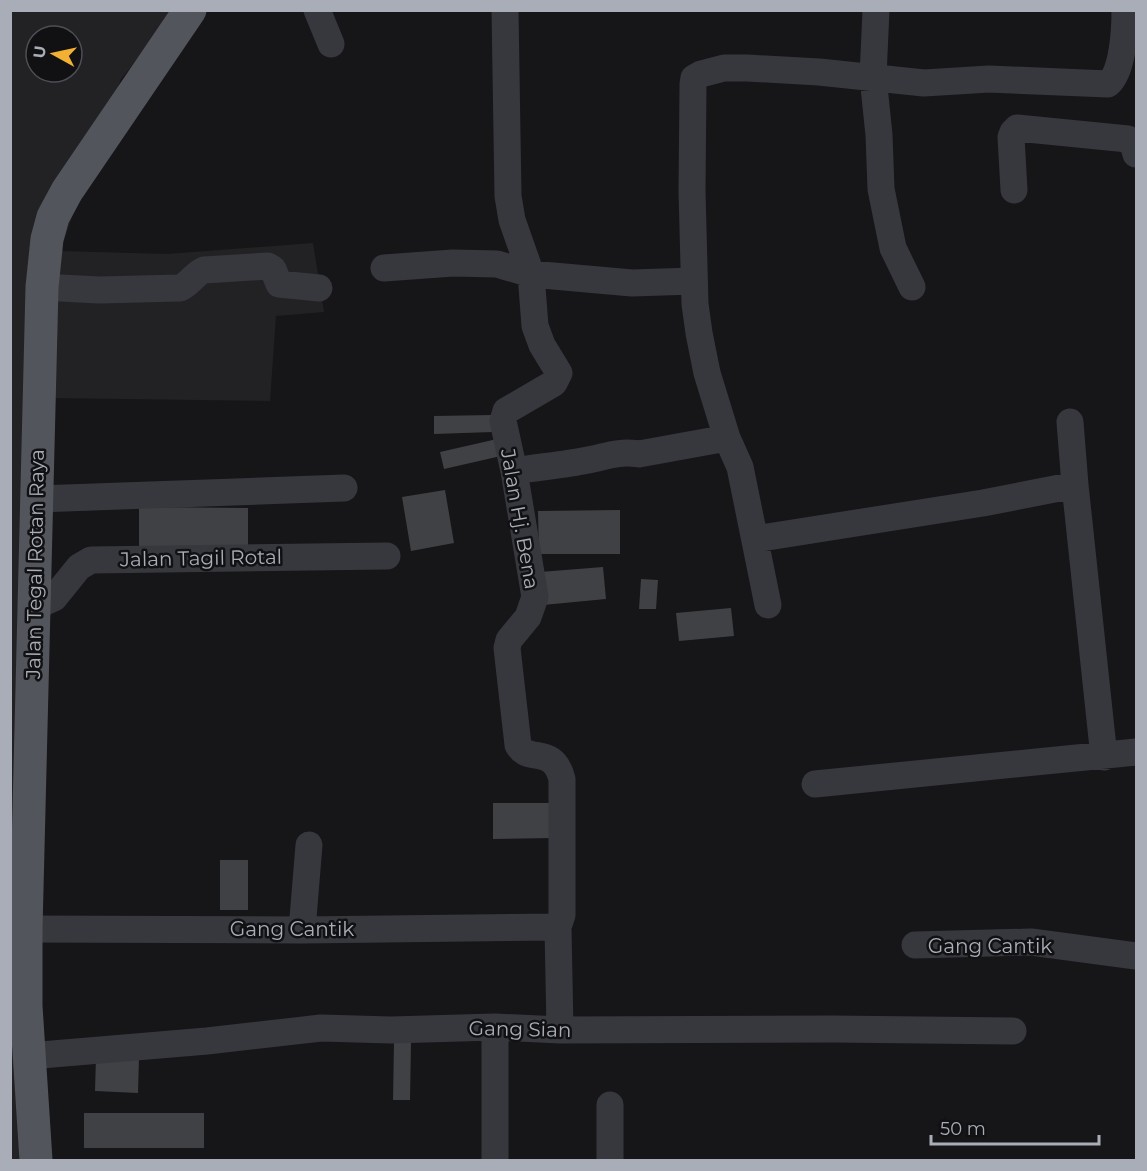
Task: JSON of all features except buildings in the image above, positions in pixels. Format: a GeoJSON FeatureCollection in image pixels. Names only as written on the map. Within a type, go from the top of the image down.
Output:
{"type":"FeatureCollection","features":[{"type":"Feature","properties":{"kind":"main road","name":"Jalan Tegal Rotan Raya"},"geometry":{"type":"LineString","coordinates":[[36,1161],[23,1047],[26,1006],[42,287],[47,239],[53,217],[67,191],[190,10]]}},
{"type":"Feature","properties":{"kind":"street"},"geometry":{"type":"LineString","coordinates":[[317,10],[331,44]]}},
{"type":"Feature","properties":{"kind":"street","name":"Jalan Hj. Bena"},"geometry":{"type":"LineString","coordinates":[[504,10],[508,196],[512,220],[531,274],[534,326],[542,345],[559,373],[554,383],[505,414],[503,425],[514,471],[535,597],[528,617],[509,640],[507,652],[518,745],[521,750],[554,761],[560,769],[562,779],[562,915],[558,927],[560,1030]]}},
{"type":"Feature","properties":{"kind":"street"},"geometry":{"type":"LineString","coordinates":[[876,10],[873,77],[879,135],[881,189],[893,248],[912,287]]}},
{"type":"Feature","properties":{"kind":"street"},"geometry":{"type":"LineString","coordinates":[[768,605],[740,467],[726,438],[707,373],[695,304],[692,191],[694,78],[724,68],[795,70],[924,83],[989,79],[1108,84],[1113,79],[1118,66],[1125,30],[1125,10]]}},
{"type":"Feature","properties":{"kind":"street"},"geometry":{"type":"LineString","coordinates":[[1014,190],[1011,137],[1017,128],[1100,135],[1135,143]]}},
{"type":"Feature","properties":{"kind":"street"},"geometry":{"type":"LineString","coordinates":[[384,268],[453,263],[497,264],[531,274],[632,283],[694,281]]}},
{"type":"Feature","properties":{"kind":"street"},"geometry":{"type":"LineString","coordinates":[[42,287],[99,291],[180,288],[185,286],[196,273],[204,270],[268,266],[273,269],[279,284],[319,288]]}},
{"type":"Feature","properties":{"kind":"street"},"geometry":{"type":"LineString","coordinates":[[1070,422],[1104,757]]}},
{"type":"Feature","properties":{"kind":"street"},"geometry":{"type":"LineString","coordinates":[[514,471],[589,460],[610,453],[639,454],[726,438]]}},
{"type":"Feature","properties":{"kind":"street"},"geometry":{"type":"LineString","coordinates":[[755,539],[983,503],[1075,485]]}},
{"type":"Feature","properties":{"kind":"street"},"geometry":{"type":"LineString","coordinates":[[37,499],[344,488]]}},
{"type":"Feature","properties":{"kind":"street","name":"Jalan Tagil Rotal"},"geometry":{"type":"LineString","coordinates":[[34,607],[54,598],[79,567],[91,560],[387,556]]}},
{"type":"Feature","properties":{"kind":"street"},"geometry":{"type":"LineString","coordinates":[[815,784],[1137,752]]}},
{"type":"Feature","properties":{"kind":"street"},"geometry":{"type":"LineString","coordinates":[[302,930],[309,845]]}},
{"type":"Feature","properties":{"kind":"street","name":"Gang Cantik"},"geometry":{"type":"LineString","coordinates":[[26,929],[302,930],[558,927]]}},
{"type":"Feature","properties":{"kind":"street","name":"Gang Cantik"},"geometry":{"type":"LineString","coordinates":[[915,945],[1031,942],[1137,956]]}},
{"type":"Feature","properties":{"kind":"street"},"geometry":{"type":"LineString","coordinates":[[495,1026],[495,1161]]}},
{"type":"Feature","properties":{"kind":"street","name":"Gang Sian"},"geometry":{"type":"LineString","coordinates":[[23,1047],[207,1041],[321,1028],[391,1030],[495,1026],[560,1030],[1013,1031]]}},
{"type":"Feature","properties":{"kind":"street"},"geometry":{"type":"LineString","coordinates":[[610,1105],[610,1161]]}},
{"type":"Feature","properties":{"kind":"shaded area"},"geometry":{"type":"Polygon","coordinates":[[[10,11],[178,11],[121,79],[60,251],[167,254],[313,243],[324,312],[276,316],[270,401],[49,398],[22,1160],[10,1160],[10,11]]]}}]}
